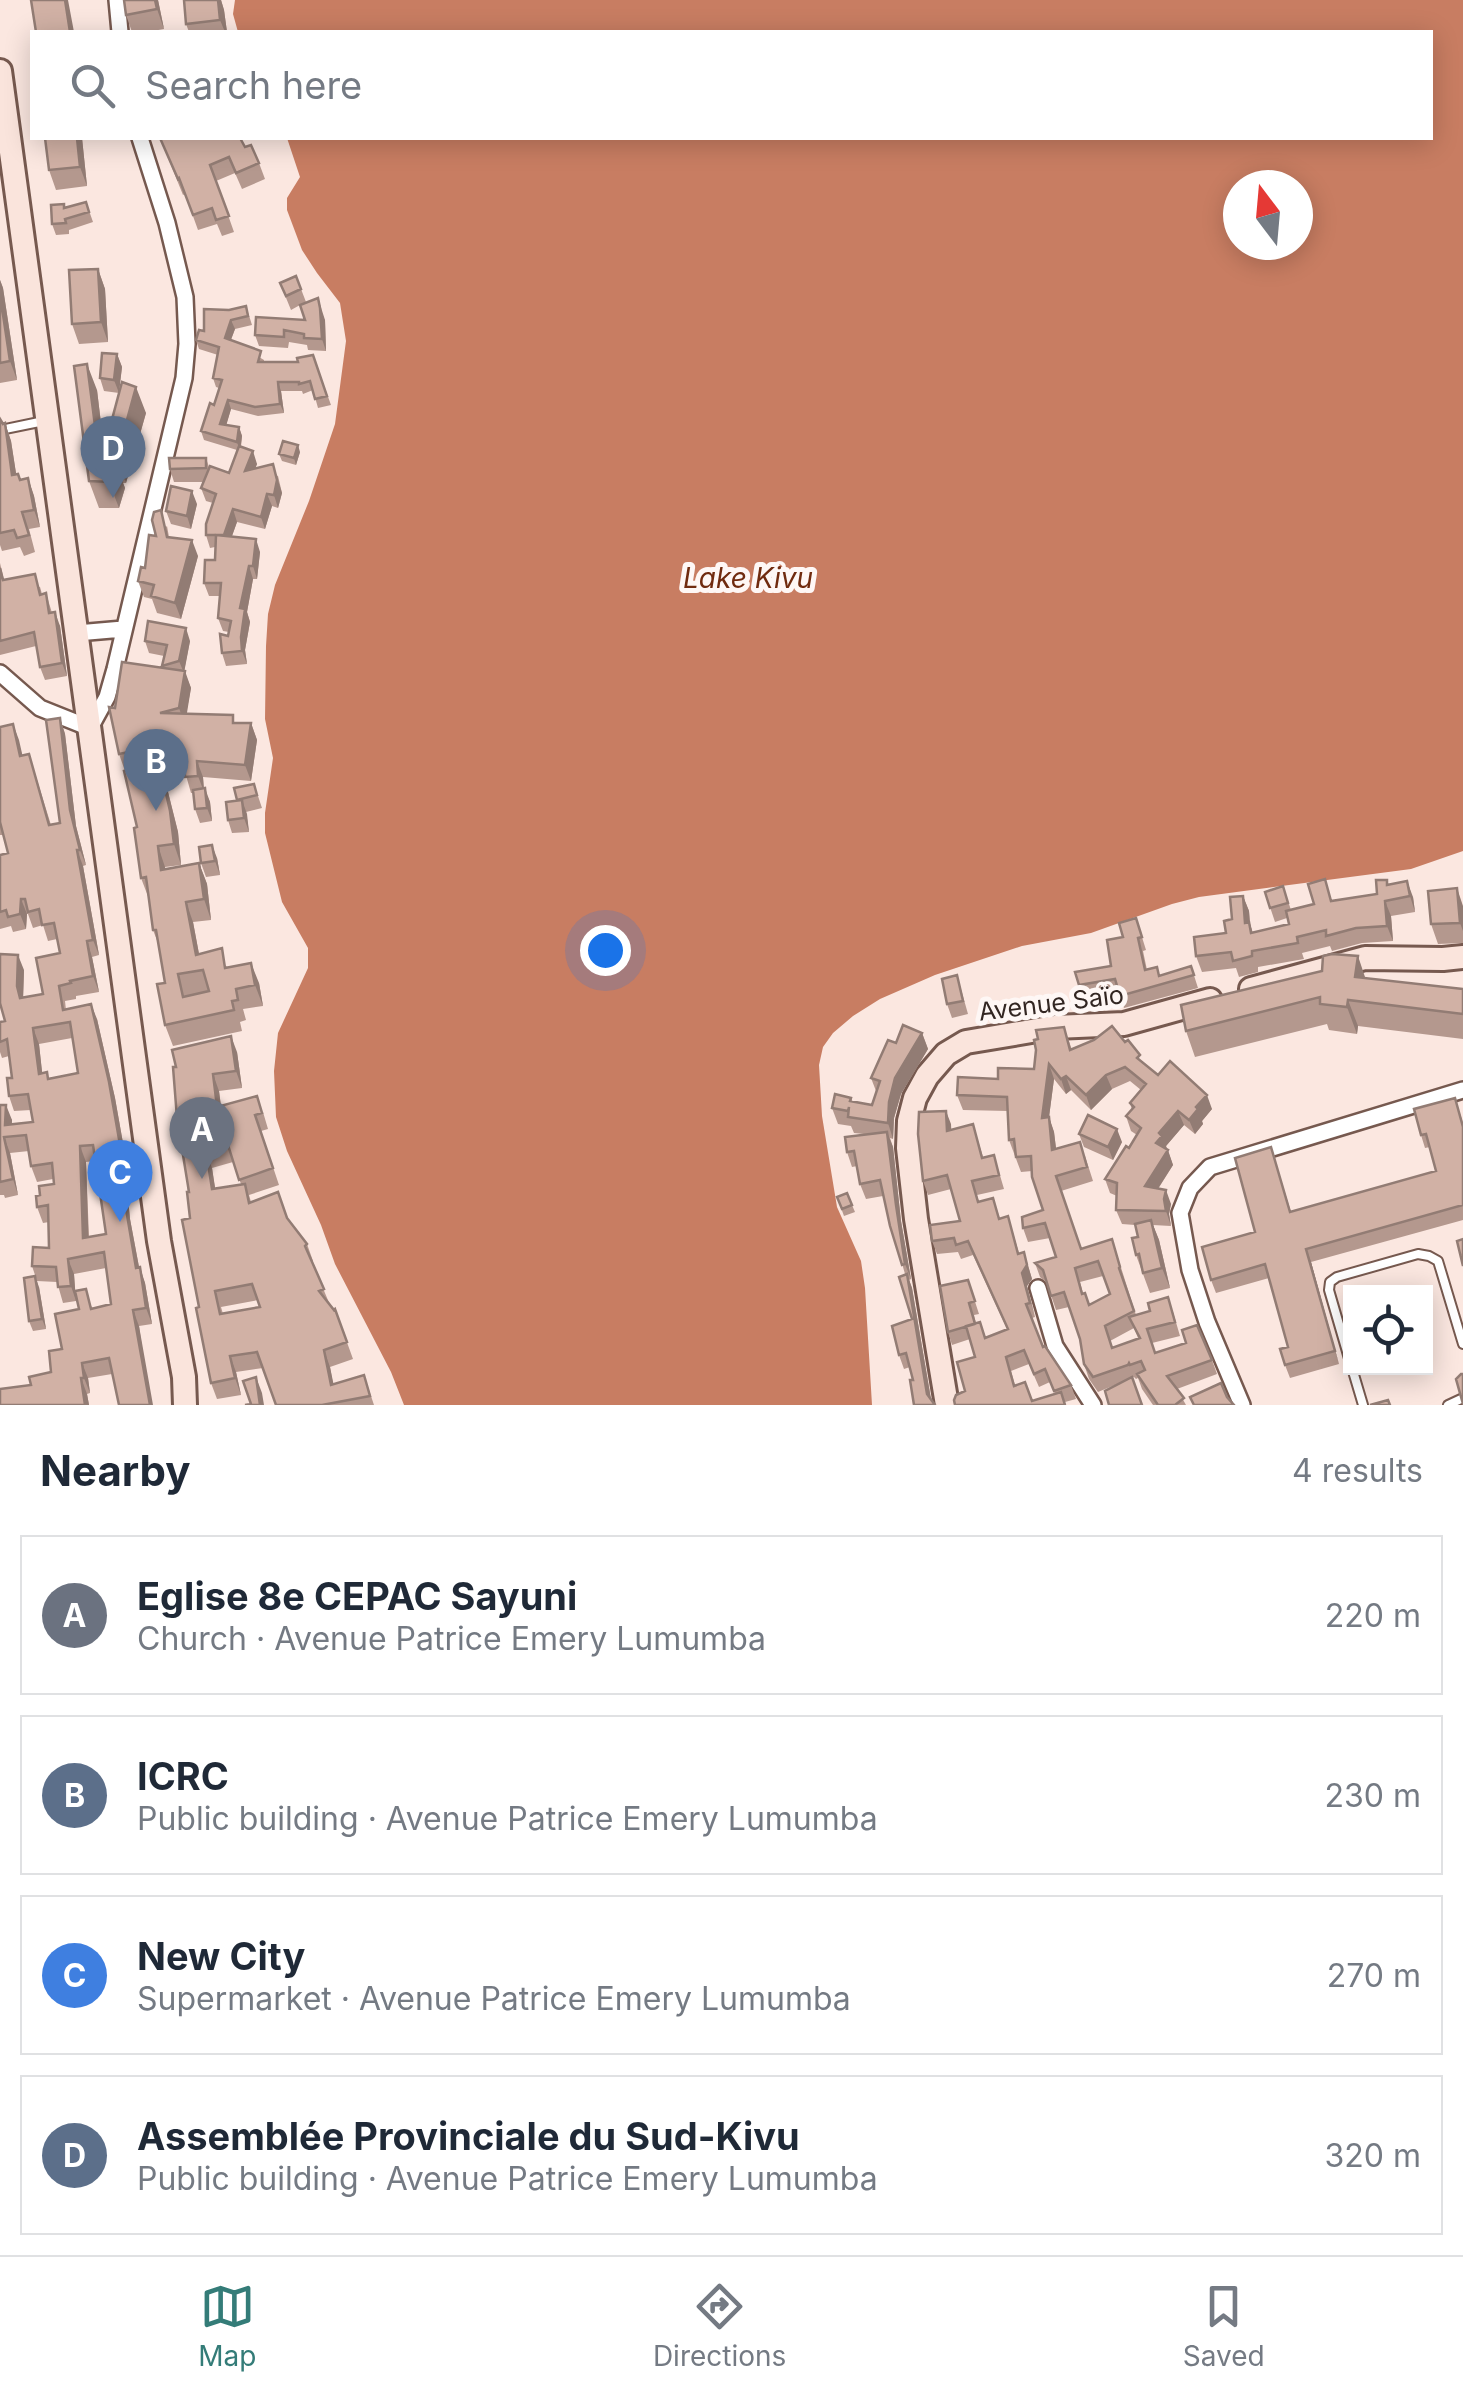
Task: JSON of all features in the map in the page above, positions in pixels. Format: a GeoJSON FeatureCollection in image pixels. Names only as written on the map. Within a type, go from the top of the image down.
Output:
{"type":"FeatureCollection","features":[{"type":"Feature","properties":{"kind":"street"},"geometry":{"type":"LineString","coordinates":[[117,0],[120,30]]}},
{"type":"Feature","properties":{"kind":"street"},"geometry":{"type":"LineString","coordinates":[[0,75],[159,1241],[184,1377],[185,1405]]}},
{"type":"Feature","properties":{"kind":"street"},"geometry":{"type":"LineString","coordinates":[[90,728],[106,696],[184,378],[185,297],[168,224],[141,140]]}},
{"type":"Feature","properties":{"kind":"street"},"geometry":{"type":"LineString","coordinates":[[77,633],[123,628]]}},
{"type":"Feature","properties":{"kind":"street"},"geometry":{"type":"LineString","coordinates":[[0,673],[40,708],[90,728]]}},
{"type":"Feature","properties":{"kind":"street","name":"Avenue Saïo"},"geometry":{"type":"LineString","coordinates":[[947,1405],[908,1148],[915,1098],[946,1054],[966,1042],[1056,1027],[1124,1024],[1365,958],[1463,957]]}},
{"type":"Feature","properties":{"kind":"street"},"geometry":{"type":"LineString","coordinates":[[1242,1405],[1206,1322],[1190,1270],[1180,1213],[1190,1188],[1210,1168],[1463,1090]]}},
{"type":"Feature","properties":{"kind":"street"},"geometry":{"type":"LineString","coordinates":[[1038,1288],[1055,1346],[1093,1405]]}},
{"type":"Feature","properties":{"kind":"lane"},"geometry":{"type":"LineString","coordinates":[[0,430],[47,420]]}},
{"type":"Feature","properties":{"kind":"lane"},"geometry":{"type":"LineString","coordinates":[[1343,1338],[1330,1282],[1418,1254],[1438,1261],[1463,1344]]}},
{"type":"Feature","properties":{"kind":"lane"},"geometry":{"type":"LineString","coordinates":[[1354,1375],[1363,1405]]}},
{"type":"Feature","properties":{"kind":"lane"},"geometry":{"type":"LineString","coordinates":[[1448,1405],[1463,1398]]}},
{"type":"Feature","properties":{"kind":"water","name":"Lake Kivu"},"geometry":{"type":"Polygon","coordinates":[[[235,0],[1463,0],[1463,851],[1411,869],[1199,897],[1091,933],[1022,946],[935,975],[880,999],[833,1033],[823,1047],[819,1065],[822,1116],[837,1207],[861,1261],[872,1405],[404,1405],[335,1264],[276,1117],[274,1071],[278,1033],[308,968],[308,948],[282,902],[265,833],[273,758],[265,719],[268,614],[275,585],[335,424],[346,341],[340,303],[302,250],[287,210],[287,198],[300,177],[288,140],[1433,140],[1433,30],[237,30],[233,14],[235,0]]]}},
{"type":"Feature","properties":{"kind":"building"},"geometry":{"type":"Polygon","coordinates":[[[31,0],[65,0],[70,30],[36,30],[31,0]]]}},
{"type":"Feature","properties":{"kind":"building"},"geometry":{"type":"Polygon","coordinates":[[[124,0],[155,0],[157,9],[126,15],[124,0]]]}},
{"type":"Feature","properties":{"kind":"building"},"geometry":{"type":"Polygon","coordinates":[[[184,0],[218,0],[220,20],[186,24],[184,0]]]}},
{"type":"Feature","properties":{"kind":"building"},"geometry":{"type":"Polygon","coordinates":[[[45,140],[77,140],[80,167],[49,170],[45,140]]]}},
{"type":"Feature","properties":{"kind":"building"},"geometry":{"type":"Polygon","coordinates":[[[161,140],[241,140],[245,147],[251,145],[259,163],[236,173],[229,157],[210,165],[229,216],[216,220],[212,208],[193,215],[161,140]]]}},
{"type":"Feature","properties":{"kind":"building"},"geometry":{"type":"Polygon","coordinates":[[[86,202],[89,212],[65,219],[66,223],[52,224],[51,205],[64,204],[64,208],[86,202]]]}},
{"type":"Feature","properties":{"kind":"building"},"geometry":{"type":"Polygon","coordinates":[[[98,269],[101,322],[72,324],[69,270],[98,269]]]}},
{"type":"Feature","properties":{"kind":"building"},"geometry":{"type":"Polygon","coordinates":[[[296,276],[301,289],[286,296],[280,283],[296,276]]]}},
{"type":"Feature","properties":{"kind":"building"},"geometry":{"type":"Polygon","coordinates":[[[0,295],[10,361],[0,363],[0,295]]]}},
{"type":"Feature","properties":{"kind":"building"},"geometry":{"type":"Polygon","coordinates":[[[318,298],[322,339],[304,338],[304,334],[284,330],[284,337],[255,335],[256,317],[305,320],[300,305],[318,298]]]}},
{"type":"Feature","properties":{"kind":"building"},"geometry":{"type":"Polygon","coordinates":[[[246,306],[248,316],[231,320],[225,338],[261,351],[258,362],[298,362],[297,358],[313,355],[327,396],[315,399],[310,381],[278,382],[280,404],[255,407],[228,400],[220,424],[239,427],[237,442],[201,431],[222,380],[213,378],[219,347],[196,340],[199,330],[204,331],[204,309],[246,306]]]}},
{"type":"Feature","properties":{"kind":"building"},"geometry":{"type":"Polygon","coordinates":[[[102,353],[117,354],[114,380],[100,378],[102,353]]]}},
{"type":"Feature","properties":{"kind":"building"},"geometry":{"type":"Polygon","coordinates":[[[87,364],[100,464],[102,459],[115,462],[109,482],[89,481],[74,366],[87,364]]]}},
{"type":"Feature","properties":{"kind":"building"},"geometry":{"type":"Polygon","coordinates":[[[122,382],[136,387],[117,456],[102,457],[122,382]]]}},
{"type":"Feature","properties":{"kind":"building"},"geometry":{"type":"Polygon","coordinates":[[[0,419],[5,423],[12,475],[18,474],[20,480],[28,478],[34,510],[22,512],[29,535],[17,538],[14,530],[0,533],[0,419]]]}},
{"type":"Feature","properties":{"kind":"building"},"geometry":{"type":"Polygon","coordinates":[[[283,441],[298,445],[294,458],[279,454],[283,441]]]}},
{"type":"Feature","properties":{"kind":"building"},"geometry":{"type":"Polygon","coordinates":[[[239,446],[253,451],[245,471],[273,464],[277,480],[274,495],[267,494],[261,517],[233,509],[224,535],[206,535],[216,494],[201,488],[210,466],[229,473],[239,446]]]}},
{"type":"Feature","properties":{"kind":"building"},"geometry":{"type":"Polygon","coordinates":[[[169,458],[206,458],[206,468],[170,469],[169,458]]]}},
{"type":"Feature","properties":{"kind":"building"},"geometry":{"type":"Polygon","coordinates":[[[171,486],[192,491],[187,516],[166,511],[171,486]]]}},
{"type":"Feature","properties":{"kind":"building"},"geometry":{"type":"Polygon","coordinates":[[[161,510],[167,537],[192,540],[175,603],[151,596],[154,585],[138,581],[141,567],[145,568],[149,535],[156,536],[154,512],[161,510]]]}},
{"type":"Feature","properties":{"kind":"building"},"geometry":{"type":"Polygon","coordinates":[[[216,535],[256,539],[253,566],[249,566],[240,608],[245,609],[242,651],[222,653],[220,634],[228,636],[231,621],[218,618],[221,583],[204,583],[205,560],[215,560],[216,535]]]}},
{"type":"Feature","properties":{"kind":"building"},"geometry":{"type":"Polygon","coordinates":[[[0,568],[3,580],[35,574],[40,595],[46,593],[49,613],[55,612],[62,663],[40,667],[34,632],[0,641],[0,568]]]}},
{"type":"Feature","properties":{"kind":"building"},"geometry":{"type":"Polygon","coordinates":[[[148,621],[186,628],[179,661],[162,666],[167,645],[145,641],[148,621]]]}},
{"type":"Feature","properties":{"kind":"building"},"geometry":{"type":"Polygon","coordinates":[[[122,662],[185,671],[179,708],[160,713],[233,715],[233,723],[251,723],[245,765],[197,761],[198,776],[185,777],[184,754],[165,758],[162,745],[119,754],[109,707],[115,708],[122,662]]]}},
{"type":"Feature","properties":{"kind":"building"},"geometry":{"type":"Polygon","coordinates":[[[60,718],[70,810],[93,940],[87,941],[93,976],[59,986],[63,1010],[91,1004],[109,1082],[123,1162],[124,1209],[136,1268],[140,1267],[146,1308],[133,1310],[150,1405],[119,1405],[109,1358],[82,1363],[85,1405],[0,1405],[0,1389],[31,1385],[29,1377],[51,1372],[49,1351],[62,1349],[55,1314],[79,1309],[75,1291],[86,1289],[91,1309],[111,1304],[104,1252],[68,1259],[71,1286],[58,1287],[56,1267],[32,1266],[33,1247],[49,1248],[48,1205],[37,1207],[36,1196],[40,1195],[39,1186],[54,1184],[52,1163],[31,1166],[26,1135],[4,1137],[13,1179],[0,1182],[0,1105],[6,1105],[5,1125],[33,1122],[28,1094],[9,1096],[7,1078],[12,1078],[7,1039],[0,1042],[0,1022],[5,1021],[0,1003],[0,954],[18,955],[20,998],[43,994],[36,958],[60,953],[54,923],[42,925],[39,909],[28,912],[25,899],[21,899],[20,914],[8,917],[6,910],[0,912],[0,855],[8,853],[0,822],[0,727],[13,724],[20,756],[29,754],[49,825],[60,823],[46,720],[60,718]],[[70,1022],[33,1028],[39,1074],[47,1072],[48,1079],[78,1073],[70,1022]],[[93,1145],[80,1146],[83,1238],[106,1234],[93,1145]]]}},
{"type":"Feature","properties":{"kind":"building"},"geometry":{"type":"Polygon","coordinates":[[[159,763],[174,844],[158,846],[161,870],[199,863],[204,899],[186,902],[196,955],[222,948],[225,968],[251,963],[255,985],[236,989],[238,1000],[232,1001],[234,1010],[165,1025],[157,984],[165,983],[146,877],[141,878],[134,828],[137,827],[124,771],[159,763]],[[203,970],[178,974],[183,997],[209,991],[203,970]]]}},
{"type":"Feature","properties":{"kind":"building"},"geometry":{"type":"Polygon","coordinates":[[[254,784],[257,795],[237,800],[234,788],[254,784]]]}},
{"type":"Feature","properties":{"kind":"building"},"geometry":{"type":"Polygon","coordinates":[[[205,788],[207,808],[195,809],[193,790],[205,788]]]}},
{"type":"Feature","properties":{"kind":"building"},"geometry":{"type":"Polygon","coordinates":[[[242,800],[244,818],[228,820],[226,802],[242,800]]]}},
{"type":"Feature","properties":{"kind":"building"},"geometry":{"type":"Polygon","coordinates":[[[212,845],[215,861],[201,863],[199,847],[212,845]]]}},
{"type":"Feature","properties":{"kind":"building"},"geometry":{"type":"Polygon","coordinates":[[[1325,879],[1331,901],[1377,894],[1376,880],[1387,880],[1387,885],[1407,881],[1410,896],[1385,901],[1387,926],[1356,928],[1326,936],[1326,930],[1297,937],[1298,943],[1252,951],[1252,956],[1233,961],[1231,952],[1196,956],[1194,937],[1226,933],[1224,921],[1232,919],[1230,897],[1243,896],[1245,923],[1249,922],[1251,933],[1289,924],[1286,911],[1314,904],[1308,884],[1325,879]]]}},
{"type":"Feature","properties":{"kind":"building"},"geometry":{"type":"Polygon","coordinates":[[[1283,886],[1288,903],[1270,908],[1265,892],[1283,886]]]}},
{"type":"Feature","properties":{"kind":"building"},"geometry":{"type":"Polygon","coordinates":[[[1457,888],[1460,923],[1431,924],[1428,891],[1457,888]]]}},
{"type":"Feature","properties":{"kind":"building"},"geometry":{"type":"Polygon","coordinates":[[[1136,918],[1145,970],[1157,967],[1159,976],[1191,966],[1194,975],[1120,996],[1115,979],[1079,985],[1075,972],[1111,966],[1107,940],[1123,937],[1119,923],[1136,918]]]}},
{"type":"Feature","properties":{"kind":"building"},"geometry":{"type":"Polygon","coordinates":[[[1323,956],[1358,956],[1355,977],[1463,989],[1463,1014],[1348,1000],[1347,1007],[1320,1004],[1320,997],[1186,1031],[1181,1005],[1322,971],[1323,956]]]}},
{"type":"Feature","properties":{"kind":"building"},"geometry":{"type":"Polygon","coordinates":[[[957,975],[963,1001],[947,1004],[942,979],[957,975]]]}},
{"type":"Feature","properties":{"kind":"building"},"geometry":{"type":"Polygon","coordinates":[[[903,1025],[922,1033],[895,1078],[888,1123],[848,1117],[849,1107],[848,1111],[832,1108],[835,1094],[872,1105],[880,1081],[871,1078],[888,1040],[896,1043],[903,1025]]]}},
{"type":"Feature","properties":{"kind":"building"},"geometry":{"type":"Polygon","coordinates":[[[1112,1026],[1140,1055],[1137,1058],[1158,1075],[1170,1061],[1207,1095],[1189,1120],[1178,1111],[1159,1133],[1162,1136],[1156,1143],[1168,1150],[1145,1186],[1166,1190],[1166,1211],[1116,1210],[1117,1183],[1105,1179],[1141,1128],[1126,1116],[1134,1107],[1130,1103],[1146,1084],[1125,1067],[1106,1075],[1086,1095],[1066,1076],[1061,1079],[1049,1064],[1042,1118],[1049,1117],[1052,1150],[1080,1142],[1087,1167],[1056,1176],[1081,1249],[1112,1239],[1134,1311],[1105,1326],[1112,1348],[1140,1338],[1129,1317],[1150,1311],[1148,1303],[1168,1297],[1175,1322],[1147,1329],[1155,1353],[1186,1343],[1182,1330],[1197,1325],[1212,1360],[1167,1376],[1184,1398],[1175,1405],[1158,1405],[1137,1374],[1145,1370],[1141,1361],[1093,1377],[1084,1364],[1064,1292],[1051,1296],[1043,1270],[1035,1263],[1056,1257],[1045,1223],[1023,1228],[1022,1217],[1043,1210],[1032,1177],[1031,1156],[1016,1157],[1014,1139],[1009,1140],[1007,1097],[957,1095],[958,1077],[998,1079],[998,1068],[1034,1069],[1036,1030],[1064,1027],[1070,1050],[1094,1040],[1112,1026]],[[1098,1261],[1075,1268],[1089,1305],[1110,1294],[1098,1261]]]}},
{"type":"Feature","properties":{"kind":"building"},"geometry":{"type":"Polygon","coordinates":[[[231,1036],[236,1071],[213,1074],[217,1107],[257,1096],[262,1113],[255,1115],[273,1168],[239,1180],[228,1145],[206,1151],[212,1189],[245,1184],[249,1203],[278,1192],[287,1218],[307,1244],[324,1289],[319,1291],[335,1309],[347,1342],[324,1350],[331,1385],[364,1375],[370,1396],[322,1405],[276,1405],[257,1352],[230,1356],[235,1378],[211,1383],[182,1220],[190,1218],[189,1192],[177,1118],[172,1050],[231,1036]],[[252,1284],[215,1291],[220,1314],[260,1307],[252,1284]]]}},
{"type":"Feature","properties":{"kind":"building"},"geometry":{"type":"Polygon","coordinates":[[[1455,1098],[1463,1127],[1463,1205],[1306,1249],[1335,1351],[1285,1365],[1280,1349],[1288,1347],[1265,1264],[1211,1280],[1202,1247],[1255,1232],[1235,1158],[1271,1147],[1290,1212],[1436,1171],[1414,1109],[1455,1098]]]}},
{"type":"Feature","properties":{"kind":"building"},"geometry":{"type":"Polygon","coordinates":[[[946,1111],[947,1131],[973,1124],[982,1158],[994,1155],[999,1175],[972,1181],[978,1202],[993,1198],[999,1219],[1008,1216],[1018,1254],[1024,1252],[1027,1265],[1022,1273],[1030,1303],[1026,1304],[1043,1347],[1071,1385],[1054,1391],[1045,1369],[1034,1374],[1024,1350],[1006,1357],[1014,1386],[1025,1382],[1032,1401],[1061,1392],[1065,1405],[955,1405],[956,1395],[965,1391],[957,1362],[975,1357],[966,1326],[980,1322],[985,1338],[1008,1329],[968,1241],[956,1245],[954,1238],[932,1241],[930,1225],[960,1221],[947,1175],[923,1181],[919,1112],[946,1111]]]}},
{"type":"Feature","properties":{"kind":"building"},"geometry":{"type":"Polygon","coordinates":[[[1088,1115],[1117,1129],[1108,1147],[1079,1134],[1088,1115]]]}},
{"type":"Feature","properties":{"kind":"building"},"geometry":{"type":"Polygon","coordinates":[[[887,1132],[905,1264],[902,1265],[880,1180],[860,1184],[854,1151],[847,1152],[845,1137],[887,1132]]]}},
{"type":"Feature","properties":{"kind":"building"},"geometry":{"type":"Polygon","coordinates":[[[847,1193],[852,1205],[842,1209],[837,1197],[847,1193]]]}},
{"type":"Feature","properties":{"kind":"building"},"geometry":{"type":"Polygon","coordinates":[[[1151,1220],[1162,1268],[1143,1273],[1132,1238],[1138,1237],[1135,1224],[1151,1220]]]}},
{"type":"Feature","properties":{"kind":"building"},"geometry":{"type":"Polygon","coordinates":[[[1463,1239],[1463,1266],[1457,1241],[1463,1239]]]}},
{"type":"Feature","properties":{"kind":"building"},"geometry":{"type":"Polygon","coordinates":[[[907,1274],[927,1394],[935,1405],[914,1405],[906,1353],[899,1355],[892,1326],[912,1319],[899,1277],[907,1274]]]}},
{"type":"Feature","properties":{"kind":"building"},"geometry":{"type":"Polygon","coordinates":[[[35,1276],[42,1319],[29,1321],[24,1278],[35,1276]]]}},
{"type":"Feature","properties":{"kind":"building"},"geometry":{"type":"Polygon","coordinates":[[[968,1280],[975,1301],[969,1303],[975,1324],[948,1332],[940,1286],[968,1280]]]}},
{"type":"Feature","properties":{"kind":"building"},"geometry":{"type":"Polygon","coordinates":[[[1463,1374],[1463,1404],[1456,1379],[1463,1374]]]}},
{"type":"Feature","properties":{"kind":"building"},"geometry":{"type":"Polygon","coordinates":[[[256,1377],[260,1405],[245,1405],[251,1404],[243,1381],[256,1377]]]}},
{"type":"Feature","properties":{"kind":"building"},"geometry":{"type":"Polygon","coordinates":[[[1132,1377],[1142,1405],[1109,1405],[1105,1391],[1132,1377]]]}},
{"type":"Feature","properties":{"kind":"building"},"geometry":{"type":"Polygon","coordinates":[[[1221,1383],[1234,1405],[1194,1405],[1190,1397],[1221,1383]]]}},
{"type":"Feature","properties":{"kind":"place","name":"Assemblée Provinciale du Sud-Kivu"},"geometry":{"type":"Point","coordinates":[113,498]}},
{"type":"Feature","properties":{"kind":"place","name":"ICRC"},"geometry":{"type":"Point","coordinates":[156,811]}},
{"type":"Feature","properties":{"kind":"place","name":"Eglise 8e CEPAC Sayuni"},"geometry":{"type":"Point","coordinates":[202,1179]}},
{"type":"Feature","properties":{"kind":"place","name":"New City"},"geometry":{"type":"Point","coordinates":[120,1222]}}]}
